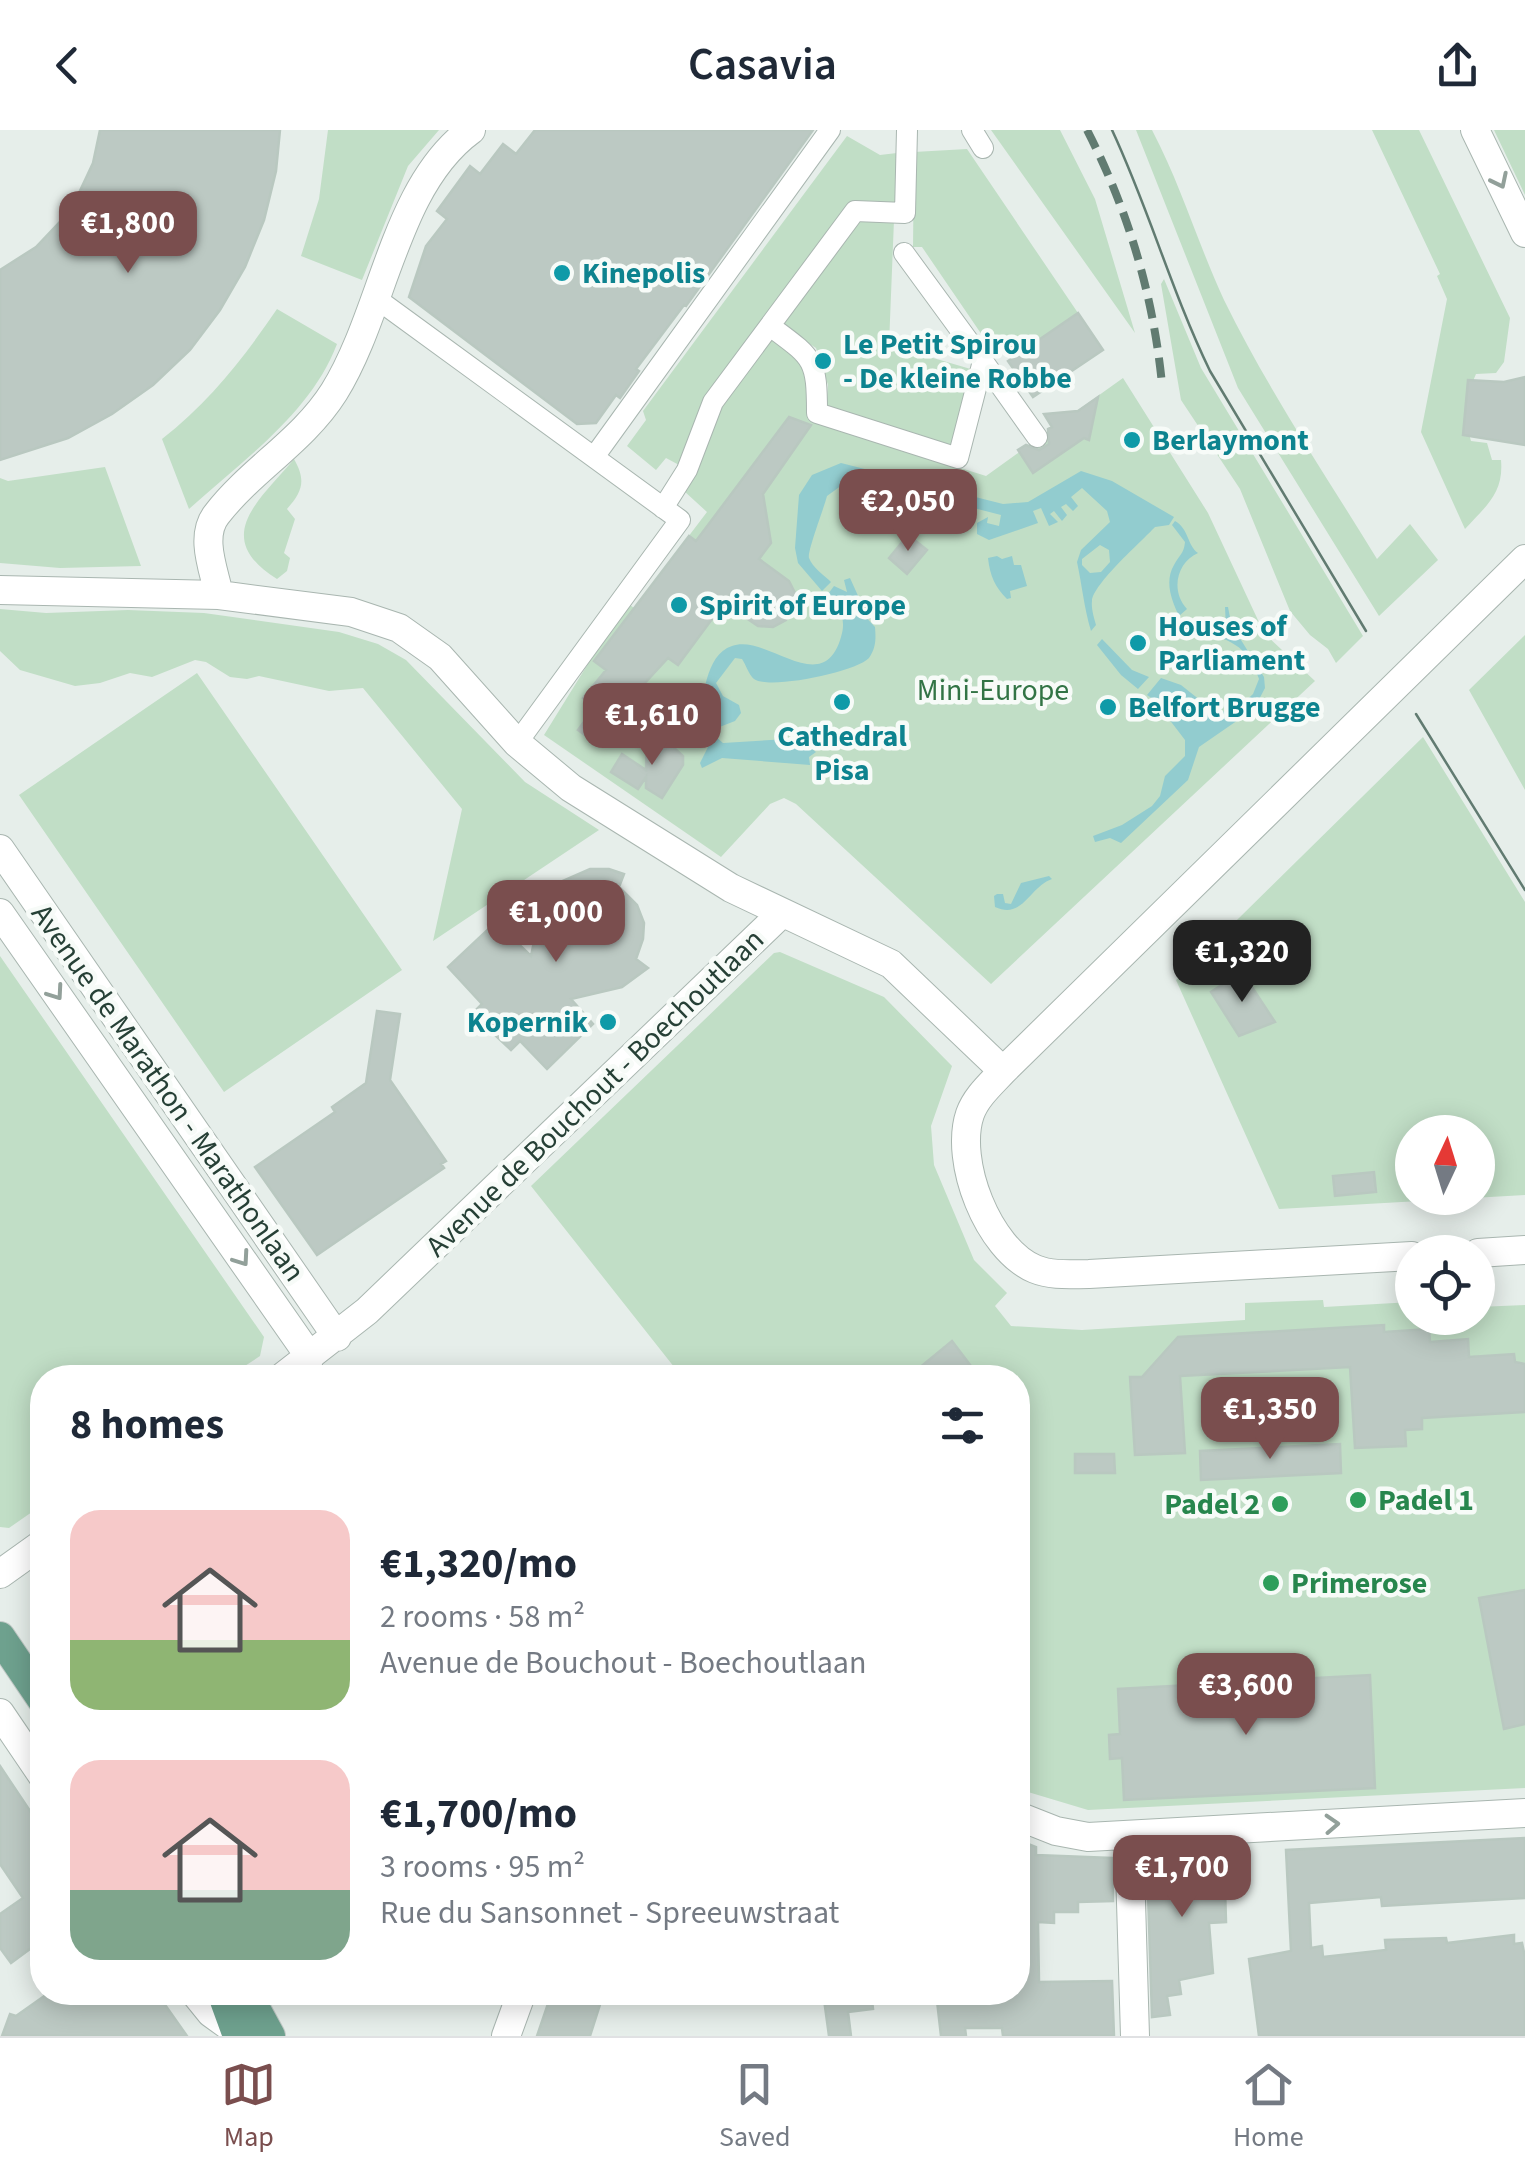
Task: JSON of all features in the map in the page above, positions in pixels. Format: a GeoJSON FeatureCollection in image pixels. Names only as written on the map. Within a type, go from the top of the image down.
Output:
{"type":"FeatureCollection","features":[{"type":"Feature","properties":{"kind":"main road"},"geometry":{"type":"LineString","coordinates":[[0,1637],[30,1681]]}},
{"type":"Feature","properties":{"kind":"main road"},"geometry":{"type":"LineString","coordinates":[[227,2005],[237,2033]]}},
{"type":"Feature","properties":{"kind":"main road"},"geometry":{"type":"LineString","coordinates":[[253,2005],[270,2036]]}},
{"type":"Feature","properties":{"kind":"street"},"geometry":{"type":"LineString","coordinates":[[219,595],[208,546],[210,524],[319,413],[348,368],[421,185],[442,154],[471,130]]}},
{"type":"Feature","properties":{"kind":"street"},"geometry":{"type":"LineString","coordinates":[[594,458],[830,130]]}},
{"type":"Feature","properties":{"kind":"street"},"geometry":{"type":"LineString","coordinates":[[663,508],[687,470],[714,402],[854,211],[905,213],[907,130]]}},
{"type":"Feature","properties":{"kind":"street"},"geometry":{"type":"LineString","coordinates":[[1475,130],[1525,233]]}},
{"type":"Feature","properties":{"kind":"street"},"geometry":{"type":"LineString","coordinates":[[904,252],[1036,437]]}},
{"type":"Feature","properties":{"kind":"street"},"geometry":{"type":"LineString","coordinates":[[377,299],[680,520],[517,743]]}},
{"type":"Feature","properties":{"kind":"street"},"geometry":{"type":"LineString","coordinates":[[770,326],[809,354],[817,378],[817,413],[958,458],[983,361]]}},
{"type":"Feature","properties":{"kind":"street"},"geometry":{"type":"LineString","coordinates":[[1395,1257],[1049,1274],[1012,1255],[993,1231],[966,1157],[971,1111],[1003,1071],[1525,559]]}},
{"type":"Feature","properties":{"kind":"street"},"geometry":{"type":"LineString","coordinates":[[0,590],[219,595],[351,612],[399,628],[440,657],[544,768],[699,870],[781,914]]}},
{"type":"Feature","properties":{"kind":"street","name":"Avenue de Marathon - Marathonlaan"},"geometry":{"type":"LineString","coordinates":[[0,849],[337,1337]]}},
{"type":"Feature","properties":{"kind":"street","name":"Avenue de Marathon - Marathonlaan"},"geometry":{"type":"LineString","coordinates":[[0,913],[310,1357]]}},
{"type":"Feature","properties":{"kind":"street","name":"Avenue de Bouchout - Boechoutlaan"},"geometry":{"type":"LineString","coordinates":[[299,1365],[337,1337],[781,914],[891,964],[1003,1071]]}},
{"type":"Feature","properties":{"kind":"street"},"geometry":{"type":"LineString","coordinates":[[1495,1252],[1525,1250]]}},
{"type":"Feature","properties":{"kind":"street"},"geometry":{"type":"LineString","coordinates":[[0,1574],[30,1553]]}},
{"type":"Feature","properties":{"kind":"street"},"geometry":{"type":"LineString","coordinates":[[0,1713],[30,1757]]}},
{"type":"Feature","properties":{"kind":"street"},"geometry":{"type":"LineString","coordinates":[[1030,1820],[1073,1835],[1130,1836],[1525,1813]]}},
{"type":"Feature","properties":{"kind":"street"},"geometry":{"type":"LineString","coordinates":[[1130,1836],[1135,2036]]}},
{"type":"Feature","properties":{"kind":"street"},"geometry":{"type":"LineString","coordinates":[[205,2005],[237,2033]]}},
{"type":"Feature","properties":{"kind":"street"},"geometry":{"type":"LineString","coordinates":[[506,2036],[517,2005]]}},
{"type":"Feature","properties":{"kind":"green space"},"geometry":{"type":"Polygon","coordinates":[[[328,130],[439,130],[408,166],[362,280],[301,256],[319,199],[328,130]]]}},
{"type":"Feature","properties":{"kind":"green space"},"geometry":{"type":"Polygon","coordinates":[[[991,130],[1060,130],[1095,199],[1135,333],[991,130]]]}},
{"type":"Feature","properties":{"kind":"green space"},"geometry":{"type":"Polygon","coordinates":[[[1136,130],[1152,130],[1241,333],[1377,559],[1410,524],[1438,560],[1379,616],[1238,388],[1136,130]]]}},
{"type":"Feature","properties":{"kind":"green space"},"geometry":{"type":"Polygon","coordinates":[[[1372,130],[1419,130],[1510,318],[1504,362],[1496,373],[1476,374],[1468,407],[1471,441],[1487,443],[1492,460],[1501,460],[1500,481],[1492,498],[1465,529],[1421,432],[1447,299],[1437,276],[1440,274],[1372,130]]]}},
{"type":"Feature","properties":{"kind":"green space"},"geometry":{"type":"Polygon","coordinates":[[[1494,130],[1525,130],[1525,195],[1494,130]]]}},
{"type":"Feature","properties":{"kind":"green space"},"geometry":{"type":"Polygon","coordinates":[[[847,136],[880,155],[897,153],[897,205],[851,203],[681,466],[666,458],[656,470],[627,446],[646,420],[643,411],[847,136]]]}},
{"type":"Feature","properties":{"kind":"green space"},"geometry":{"type":"Polygon","coordinates":[[[967,149],[1078,313],[1025,350],[1016,344],[997,357],[922,247],[913,247],[914,152],[967,149]]]}},
{"type":"Feature","properties":{"kind":"green space","name":"Mini-Europe"},"geometry":{"type":"Polygon","coordinates":[[[894,220],[889,345],[974,370],[951,465],[986,476],[1123,378],[1208,513],[1264,633],[1315,681],[991,984],[796,804],[784,798],[770,804],[721,857],[544,735],[630,605],[634,608],[707,512],[684,491],[718,405],[772,334],[803,361],[811,379],[811,421],[825,426],[828,385],[816,348],[779,324],[856,221],[894,220]]]}},
{"type":"Feature","properties":{"kind":"green space"},"geometry":{"type":"Polygon","coordinates":[[[1164,279],[1201,368],[1363,636],[1336,663],[1328,649],[1290,611],[1240,489],[1181,400],[1161,284],[1164,279]]]}},
{"type":"Feature","properties":{"kind":"green space"},"geometry":{"type":"Polygon","coordinates":[[[277,309],[337,344],[325,369],[293,414],[189,509],[162,439],[225,378],[277,309]]]}},
{"type":"Feature","properties":{"kind":"green space"},"geometry":{"type":"Polygon","coordinates":[[[294,459],[301,485],[287,509],[295,519],[284,553],[290,558],[287,571],[277,579],[257,563],[247,548],[244,533],[256,504],[294,459]]]}},
{"type":"Feature","properties":{"kind":"green space"},"geometry":{"type":"Polygon","coordinates":[[[105,467],[141,566],[60,568],[0,563],[0,478],[8,481],[105,467]]]}},
{"type":"Feature","properties":{"kind":"green space"},"geometry":{"type":"Polygon","coordinates":[[[0,609],[46,613],[204,613],[339,632],[378,644],[406,660],[525,782],[599,830],[433,941],[462,809],[363,688],[329,691],[259,676],[230,677],[206,662],[195,660],[152,677],[130,673],[75,686],[20,670],[0,651],[0,609]]]}},
{"type":"Feature","properties":{"kind":"green space"},"geometry":{"type":"Polygon","coordinates":[[[1525,635],[1525,790],[1469,690],[1525,635]]]}},
{"type":"Feature","properties":{"kind":"green space"},"geometry":{"type":"Polygon","coordinates":[[[197,673],[402,970],[224,1092],[19,795],[197,673]]]}},
{"type":"Feature","properties":{"kind":"green space"},"geometry":{"type":"Polygon","coordinates":[[[1423,737],[1525,902],[1525,1195],[1495,1197],[1495,1115],[1395,1115],[1395,1202],[1279,1209],[1176,980],[1423,737]]]}},
{"type":"Feature","properties":{"kind":"green space","name":"Primerose"},"geometry":{"type":"Polygon","coordinates":[[[780,952],[884,997],[952,1066],[931,1126],[934,1165],[974,1260],[1007,1293],[995,1306],[1011,1326],[1082,1330],[1245,1320],[1245,1303],[1323,1300],[1324,1307],[1395,1303],[1395,1335],[1495,1335],[1495,1306],[1525,1305],[1525,1788],[1088,1810],[1030,1793],[1030,1365],[673,1365],[531,1186],[774,953],[780,952]]]}},
{"type":"Feature","properties":{"kind":"green space"},"geometry":{"type":"Polygon","coordinates":[[[0,956],[264,1337],[260,1356],[246,1365],[30,1365],[30,1513],[9,1528],[0,1527],[0,956]]]}},
{"type":"Feature","properties":{"kind":"water"},"geometry":{"type":"Polygon","coordinates":[[[841,463],[1003,504],[1028,502],[1081,471],[1112,481],[1174,517],[1169,525],[1155,527],[1100,584],[1092,601],[1096,625],[1091,631],[1077,562],[1081,550],[1110,522],[1107,511],[1082,488],[1071,497],[1078,506],[1073,511],[1066,504],[1061,507],[1067,515],[1062,521],[1054,511],[1050,514],[1058,522],[1049,526],[1041,508],[1033,511],[1038,523],[989,540],[977,534],[977,523],[988,517],[987,523],[999,526],[1001,515],[853,477],[827,496],[811,547],[809,558],[831,582],[822,591],[798,563],[795,548],[799,495],[812,475],[841,463]],[[1100,545],[1082,559],[1082,565],[1090,573],[1101,572],[1110,562],[1109,550],[1100,545]]]}},
{"type":"Feature","properties":{"kind":"water"},"geometry":{"type":"Polygon","coordinates":[[[1175,521],[1198,553],[1185,563],[1178,578],[1179,594],[1187,609],[1179,616],[1169,585],[1185,542],[1172,525],[1175,521]]]}},
{"type":"Feature","properties":{"kind":"water"},"geometry":{"type":"Polygon","coordinates":[[[1012,556],[1014,565],[1021,565],[1027,586],[1010,591],[1011,598],[1003,595],[992,576],[988,558],[1012,556]]]}},
{"type":"Feature","properties":{"kind":"water"},"geometry":{"type":"Polygon","coordinates":[[[850,578],[864,609],[860,611],[875,627],[875,643],[869,658],[831,674],[763,682],[754,679],[742,659],[735,658],[716,683],[723,696],[739,705],[741,713],[735,721],[717,728],[716,737],[723,743],[787,739],[816,752],[809,757],[810,765],[722,758],[702,768],[700,763],[711,741],[698,730],[680,731],[678,725],[696,721],[716,659],[732,646],[746,644],[808,664],[821,663],[833,655],[843,630],[841,614],[828,594],[834,586],[847,592],[844,580],[850,578]]]}},
{"type":"Feature","properties":{"kind":"water"},"geometry":{"type":"Polygon","coordinates":[[[1225,607],[1233,633],[1264,677],[1265,688],[1254,709],[1199,747],[1188,780],[1121,843],[1110,838],[1095,842],[1093,836],[1122,825],[1152,806],[1160,796],[1165,776],[1185,756],[1185,740],[1159,706],[1155,709],[1149,705],[1153,699],[1147,695],[1161,678],[1181,685],[1215,712],[1235,711],[1253,694],[1259,679],[1243,651],[1227,640],[1195,631],[1202,620],[1226,628],[1225,607]]]}},
{"type":"Feature","properties":{"kind":"water"},"geometry":{"type":"Polygon","coordinates":[[[1102,639],[1132,670],[1149,677],[1138,689],[1097,645],[1102,639]]]}},
{"type":"Feature","properties":{"kind":"water"},"geometry":{"type":"Polygon","coordinates":[[[1049,876],[1052,879],[1019,906],[1005,910],[995,907],[997,894],[1003,894],[1005,903],[1011,904],[1021,883],[1049,876]]]}},
{"type":"Feature","properties":{"kind":"building"},"geometry":{"type":"Polygon","coordinates":[[[100,130],[280,130],[276,171],[264,220],[245,267],[220,310],[190,350],[153,385],[68,438],[0,460],[0,270],[36,247],[71,210],[93,163],[100,130]]]}},
{"type":"Feature","properties":{"kind":"building","name":"Kinepolis"},"geometry":{"type":"Polygon","coordinates":[[[535,130],[813,130],[636,369],[639,371],[620,398],[616,395],[596,423],[577,424],[409,297],[426,246],[447,219],[437,211],[470,166],[480,174],[503,144],[516,154],[535,130]]]}},
{"type":"Feature","properties":{"kind":"building"},"geometry":{"type":"Polygon","coordinates":[[[1078,313],[1103,350],[1033,397],[1008,361],[1078,313]]]}},
{"type":"Feature","properties":{"kind":"building"},"geometry":{"type":"Polygon","coordinates":[[[1525,377],[1525,445],[1463,435],[1468,380],[1504,382],[1525,377]]]}},
{"type":"Feature","properties":{"kind":"building"},"geometry":{"type":"Polygon","coordinates":[[[1098,397],[1089,440],[1084,438],[1033,473],[1018,450],[1026,445],[1039,450],[1049,444],[1048,429],[1052,427],[1044,414],[1078,411],[1098,397]]]}},
{"type":"Feature","properties":{"kind":"building","name":"Spirit of Europe"},"geometry":{"type":"Polygon","coordinates":[[[789,417],[811,425],[763,494],[771,543],[759,559],[789,581],[795,593],[794,608],[786,620],[773,627],[758,626],[746,618],[732,592],[678,665],[668,658],[592,740],[578,730],[595,707],[583,698],[606,670],[594,661],[689,536],[696,541],[789,417]]]}},
{"type":"Feature","properties":{"kind":"building"},"geometry":{"type":"Polygon","coordinates":[[[908,535],[927,550],[907,574],[889,558],[908,535]]]}},
{"type":"Feature","properties":{"kind":"building"},"geometry":{"type":"Polygon","coordinates":[[[647,737],[671,745],[683,756],[683,765],[662,798],[646,788],[646,777],[638,789],[611,772],[622,754],[646,770],[647,737]]]}},
{"type":"Feature","properties":{"kind":"building"},"geometry":{"type":"Polygon","coordinates":[[[590,869],[624,874],[619,887],[637,905],[644,923],[636,959],[648,968],[622,987],[571,999],[593,1024],[547,1069],[520,1041],[511,1050],[482,1023],[474,1012],[482,1004],[448,967],[496,922],[531,956],[548,895],[558,883],[590,869]]]}},
{"type":"Feature","properties":{"kind":"building"},"geometry":{"type":"Polygon","coordinates":[[[1242,972],[1275,1022],[1239,1036],[1211,992],[1242,972]]]}},
{"type":"Feature","properties":{"kind":"building"},"geometry":{"type":"Polygon","coordinates":[[[377,1011],[400,1014],[390,1080],[446,1161],[441,1164],[444,1168],[317,1255],[255,1167],[335,1112],[332,1107],[366,1083],[377,1011]]]}},
{"type":"Feature","properties":{"kind":"building"},"geometry":{"type":"Polygon","coordinates":[[[1374,1172],[1376,1192],[1335,1196],[1333,1176],[1374,1172]]]}},
{"type":"Feature","properties":{"kind":"building"},"geometry":{"type":"Polygon","coordinates":[[[1384,1325],[1384,1332],[1429,1335],[1430,1342],[1468,1339],[1469,1357],[1514,1354],[1515,1362],[1525,1364],[1525,1412],[1422,1418],[1422,1429],[1405,1430],[1406,1446],[1355,1448],[1350,1367],[1180,1376],[1185,1453],[1135,1455],[1130,1377],[1142,1377],[1178,1337],[1384,1325]]]}},
{"type":"Feature","properties":{"kind":"building"},"geometry":{"type":"Polygon","coordinates":[[[952,1341],[970,1365],[923,1365],[952,1341]]]}},
{"type":"Feature","properties":{"kind":"building"},"geometry":{"type":"Polygon","coordinates":[[[1340,1444],[1341,1473],[1201,1480],[1200,1451],[1340,1444]]]}},
{"type":"Feature","properties":{"kind":"building"},"geometry":{"type":"Polygon","coordinates":[[[1075,1454],[1114,1454],[1115,1473],[1075,1473],[1075,1454]]]}},
{"type":"Feature","properties":{"kind":"building"},"geometry":{"type":"Polygon","coordinates":[[[1525,1590],[1525,1724],[1504,1729],[1479,1598],[1525,1590]]]}},
{"type":"Feature","properties":{"kind":"building"},"geometry":{"type":"Polygon","coordinates":[[[1370,1675],[1375,1788],[1124,1800],[1122,1758],[1110,1759],[1109,1735],[1120,1734],[1118,1689],[1370,1675]]]}},
{"type":"Feature","properties":{"kind":"building"},"geometry":{"type":"Polygon","coordinates":[[[0,1766],[30,1811],[30,1949],[11,1963],[0,1948],[0,1914],[23,1898],[0,1864],[0,1766]]]}},
{"type":"Feature","properties":{"kind":"building"},"geometry":{"type":"Polygon","coordinates":[[[1525,1838],[1525,1898],[1382,1906],[1381,1897],[1309,1903],[1311,1948],[1322,1946],[1323,1957],[1386,1950],[1385,1940],[1446,1938],[1447,1943],[1514,1935],[1514,1944],[1522,1943],[1525,1957],[1525,2036],[1259,2036],[1249,1959],[1291,1951],[1286,1850],[1525,1838]]]}},
{"type":"Feature","properties":{"kind":"building"},"geometry":{"type":"Polygon","coordinates":[[[1030,1845],[1036,1847],[1036,1855],[1112,1858],[1113,1901],[1078,1902],[1078,1912],[1054,1912],[1054,1923],[1038,1922],[1039,1982],[1112,1981],[1114,2036],[1003,2036],[1002,2028],[965,2028],[966,2036],[941,2036],[937,2005],[1030,2005],[1030,1845]]]}},
{"type":"Feature","properties":{"kind":"building"},"geometry":{"type":"Polygon","coordinates":[[[1224,1852],[1226,1922],[1209,1923],[1213,1973],[1179,1980],[1181,1994],[1167,1996],[1170,2015],[1152,2017],[1147,1861],[1151,1857],[1224,1852]]]}},
{"type":"Feature","properties":{"kind":"building"},"geometry":{"type":"Polygon","coordinates":[[[32,2005],[165,2005],[187,2036],[2,2036],[10,2014],[16,2016],[32,2005]]]}},
{"type":"Feature","properties":{"kind":"building"},"geometry":{"type":"Polygon","coordinates":[[[548,2005],[600,2005],[590,2036],[537,2036],[548,2005]]]}},
{"type":"Feature","properties":{"kind":"building"},"geometry":{"type":"Polygon","coordinates":[[[825,2005],[873,2005],[873,2009],[848,2012],[851,2036],[829,2036],[825,2005]]]}},
{"type":"Feature","properties":{"kind":"tram line"},"geometry":{"type":"LineString","coordinates":[[1112,130],[1210,371],[1366,631]]}},
{"type":"Feature","properties":{"kind":"tram line"},"geometry":{"type":"LineString","coordinates":[[1416,714],[1525,890]]}},
{"type":"Feature","properties":{"kind":"railway"},"geometry":{"type":"LineString","coordinates":[[1087,130],[1115,191],[1136,253],[1152,318],[1162,384]]}},
{"type":"Feature","properties":{"kind":"place","name":"Kinepolis"},"geometry":{"type":"Point","coordinates":[562,273]}},
{"type":"Feature","properties":{"kind":"place","name":"Le Petit Spirou - De kleine Robbe"},"geometry":{"type":"Point","coordinates":[823,361]}},
{"type":"Feature","properties":{"kind":"place","name":"Berlaymont"},"geometry":{"type":"Point","coordinates":[1132,440]}},
{"type":"Feature","properties":{"kind":"place","name":"Spirit of Europe"},"geometry":{"type":"Point","coordinates":[679,605]}},
{"type":"Feature","properties":{"kind":"place","name":"Houses of Parliament"},"geometry":{"type":"Point","coordinates":[1138,643]}},
{"type":"Feature","properties":{"kind":"place","name":"Cathedral Pisa"},"geometry":{"type":"Point","coordinates":[842,702]}},
{"type":"Feature","properties":{"kind":"place","name":"Belfort Brugge"},"geometry":{"type":"Point","coordinates":[1108,707]}},
{"type":"Feature","properties":{"kind":"place","name":"Kopernik"},"geometry":{"type":"Point","coordinates":[608,1022]}},
{"type":"Feature","properties":{"kind":"place","name":"Padel 1"},"geometry":{"type":"Point","coordinates":[1358,1500]}},
{"type":"Feature","properties":{"kind":"place","name":"Padel 2"},"geometry":{"type":"Point","coordinates":[1280,1504]}},
{"type":"Feature","properties":{"kind":"place","name":"Primerose"},"geometry":{"type":"Point","coordinates":[1271,1583]}}]}
